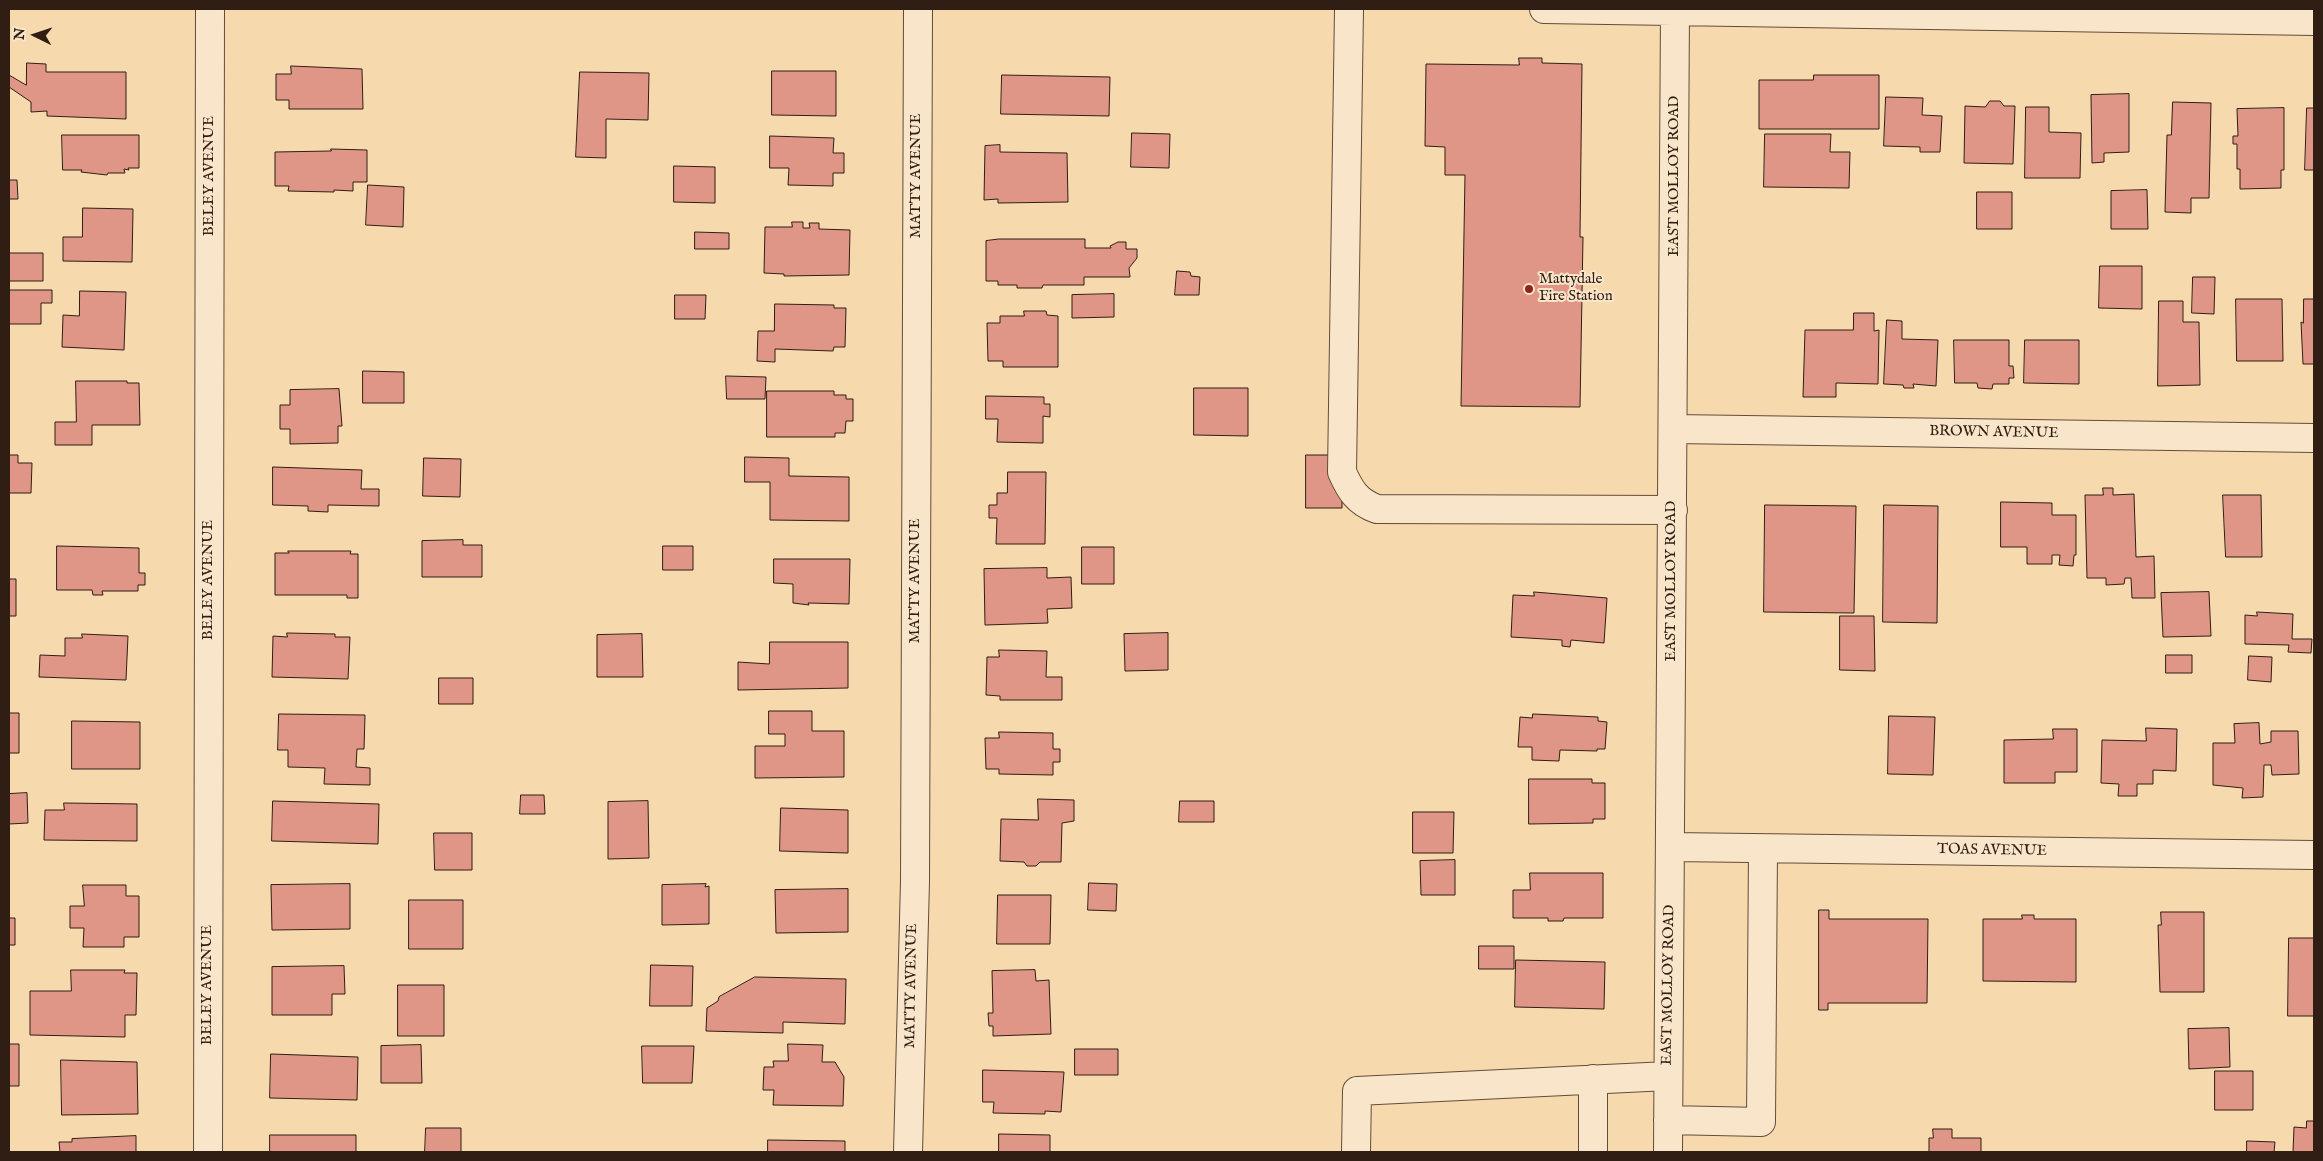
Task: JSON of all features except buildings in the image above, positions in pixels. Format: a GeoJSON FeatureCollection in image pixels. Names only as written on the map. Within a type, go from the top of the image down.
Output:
{"type":"FeatureCollection","features":[{"type":"Feature","properties":{"kind":"street","name":"BELEY AVENUE"},"geometry":{"type":"LineString","coordinates":[[208,1152],[210,9]]}},
{"type":"Feature","properties":{"kind":"street","name":"MATTY AVENUE"},"geometry":{"type":"LineString","coordinates":[[908,1152],[915,880],[918,9]]}},
{"type":"Feature","properties":{"kind":"street"},"geometry":{"type":"LineString","coordinates":[[1349,9],[1342,472],[1351,492],[1365,504],[1376,509],[1673,510]]}},
{"type":"Feature","properties":{"kind":"street"},"geometry":{"type":"LineString","coordinates":[[1544,9],[2314,21]]}},
{"type":"Feature","properties":{"kind":"street","name":"EAST MOLLOY ROAD"},"geometry":{"type":"LineString","coordinates":[[1668,1152],[1674,429],[1675,10]]}},
{"type":"Feature","properties":{"kind":"street","name":"BROWN AVENUE"},"geometry":{"type":"LineString","coordinates":[[1674,429],[2314,438]]}},
{"type":"Feature","properties":{"kind":"street","name":"TOAS AVENUE"},"geometry":{"type":"LineString","coordinates":[[1671,847],[2314,855]]}},
{"type":"Feature","properties":{"kind":"street"},"geometry":{"type":"LineString","coordinates":[[1668,1120],[1761,1122],[1764,848]]}},
{"type":"Feature","properties":{"kind":"street"},"geometry":{"type":"LineString","coordinates":[[1356,1152],[1357,1091],[1668,1076]]}},
{"type":"Feature","properties":{"kind":"street"},"geometry":{"type":"LineString","coordinates":[[1593,1079],[1593,1152]]}},
{"type":"Feature","properties":{"kind":"place","name":"Mattydale Fire Station"},"geometry":{"type":"Point","coordinates":[1529,289]}}]}
